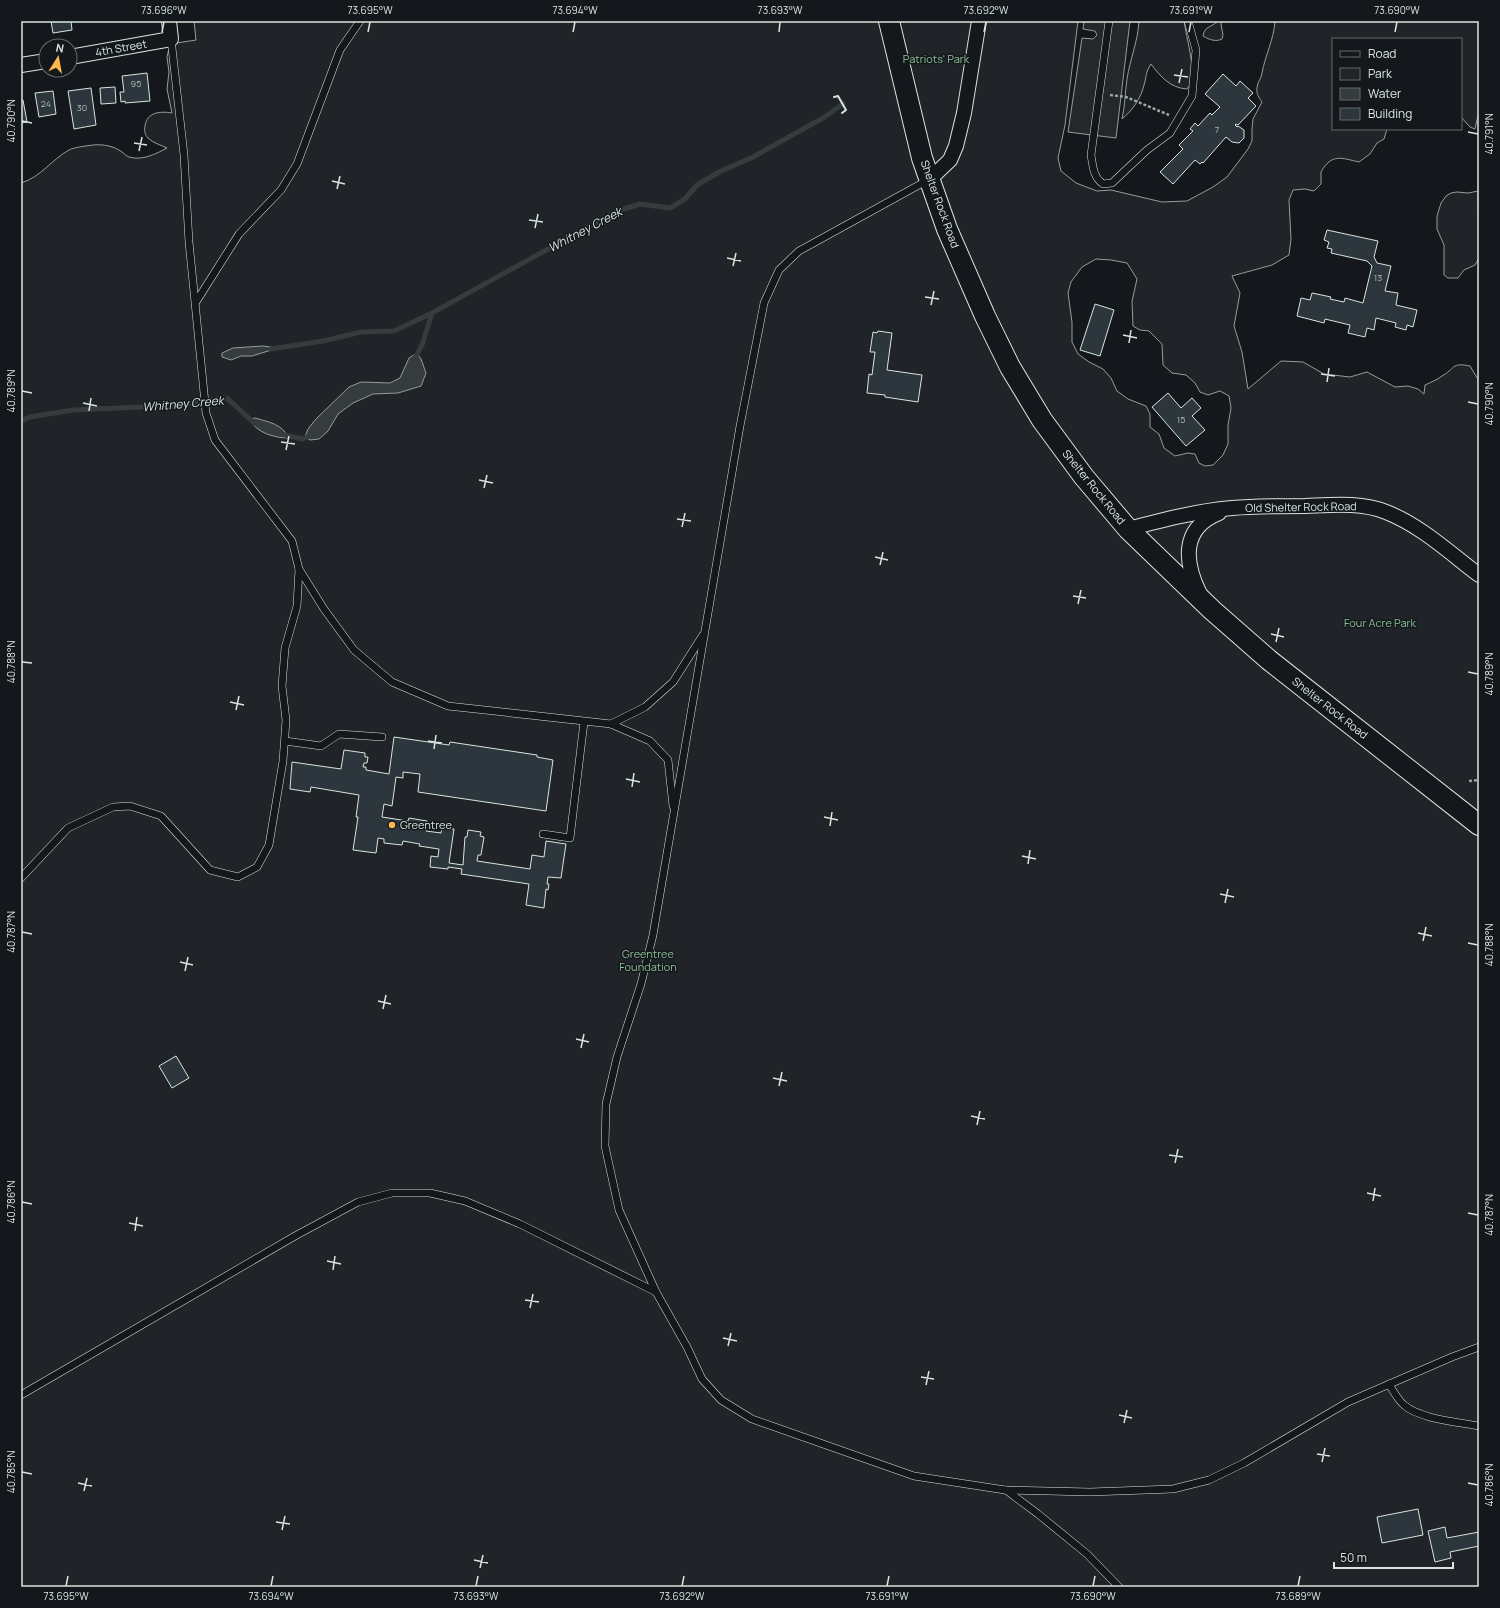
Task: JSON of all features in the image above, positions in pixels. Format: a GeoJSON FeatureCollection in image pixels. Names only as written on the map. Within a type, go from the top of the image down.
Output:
{"type":"FeatureCollection","features":[{"type":"Feature","properties":{"kind":"main road","name":"Shelter Rock Road"},"geometry":{"type":"LineString","coordinates":[[889,21],[929,180],[947,229],[985,316],[1010,368],[1042,420],[1074,465],[1128,529],[1212,610],[1269,660],[1479,825]]}},
{"type":"Feature","properties":{"kind":"street"},"geometry":{"type":"LineString","coordinates":[[169,21],[171,39]]}},
{"type":"Feature","properties":{"kind":"street"},"geometry":{"type":"LineString","coordinates":[[929,180],[950,160],[956,146],[964,113],[979,21]]}},
{"type":"Feature","properties":{"kind":"street","name":"4th Street"},"geometry":{"type":"LineString","coordinates":[[78,56],[171,39]]}},
{"type":"Feature","properties":{"kind":"street"},"geometry":{"type":"LineString","coordinates":[[21,65],[38,62]]}},
{"type":"Feature","properties":{"kind":"street","name":"Old Shelter Rock Road"},"geometry":{"type":"LineString","coordinates":[[1128,529],[1182,516],[1232,508],[1335,505],[1371,508],[1396,516],[1420,531],[1479,575]]}},
{"type":"Feature","properties":{"kind":"street"},"geometry":{"type":"LineString","coordinates":[[1212,610],[1200,594],[1193,579],[1189,564],[1188,552],[1191,537],[1200,525],[1211,516],[1232,508]]}},
{"type":"Feature","properties":{"kind":"lane"},"geometry":{"type":"LineString","coordinates":[[196,302],[239,234],[281,190],[297,164],[340,50],[360,21]]}},
{"type":"Feature","properties":{"kind":"lane"},"geometry":{"type":"LineString","coordinates":[[1109,21],[1091,155],[1097,180],[1103,184],[1112,183],[1146,150],[1170,134],[1192,96],[1196,50],[1188,21]]}},
{"type":"Feature","properties":{"kind":"lane"},"geometry":{"type":"LineString","coordinates":[[21,878],[68,828],[113,807],[130,806],[161,816],[210,870],[238,877],[257,867],[269,845],[283,762],[285,741],[286,720],[282,686],[285,648],[297,606],[299,569],[292,541],[215,440],[206,412],[189,242],[184,155],[171,39]]}},
{"type":"Feature","properties":{"kind":"lane"},"geometry":{"type":"LineString","coordinates":[[929,180],[800,251],[779,270],[764,303],[740,426],[653,935],[641,984],[617,1057],[606,1104],[604,1146],[619,1210],[656,1292],[687,1347],[702,1379],[721,1400],[752,1419],[914,1476],[1005,1490],[1090,1492],[1173,1489],[1210,1480],[1244,1463],[1348,1402],[1452,1357],[1479,1347]]}},
{"type":"Feature","properties":{"kind":"lane"},"geometry":{"type":"LineString","coordinates":[[299,569],[324,609],[354,650],[392,682],[448,706],[611,724],[650,741],[668,760],[674,816]]}},
{"type":"Feature","properties":{"kind":"lane"},"geometry":{"type":"LineString","coordinates":[[611,724],[645,707],[673,682],[705,631]]}},
{"type":"Feature","properties":{"kind":"lane"},"geometry":{"type":"LineString","coordinates":[[543,834],[570,838],[584,722]]}},
{"type":"Feature","properties":{"kind":"lane"},"geometry":{"type":"LineString","coordinates":[[285,741],[321,746],[339,734],[382,737]]}},
{"type":"Feature","properties":{"kind":"lane"},"geometry":{"type":"LineString","coordinates":[[21,1395],[288,1240],[352,1205],[392,1193],[430,1193],[465,1201],[520,1224],[656,1292]]}},
{"type":"Feature","properties":{"kind":"lane"},"geometry":{"type":"LineString","coordinates":[[1389,1384],[1403,1405],[1413,1410],[1436,1419],[1479,1426]]}},
{"type":"Feature","properties":{"kind":"lane"},"geometry":{"type":"LineString","coordinates":[[1005,1490],[1038,1514],[1087,1554],[1119,1587]]}},
{"type":"Feature","properties":{"kind":"path"},"geometry":{"type":"LineString","coordinates":[[1100,94],[1126,97],[1167,114]]}},
{"type":"Feature","properties":{"kind":"path"},"geometry":{"type":"LineString","coordinates":[[1470,781],[1479,780]]}},
{"type":"Feature","properties":{"kind":"green space","name":"Greentree Foundation"},"geometry":{"type":"Polygon","coordinates":[[[194,21],[1078,21],[1065,125],[1058,158],[1061,171],[1076,183],[1097,191],[1111,190],[1162,202],[1187,201],[1213,187],[1227,177],[1248,149],[1252,141],[1253,119],[1262,102],[1257,94],[1257,86],[1262,75],[1275,21],[1479,21],[1479,111],[1475,129],[1470,127],[1462,118],[1462,38],[1332,38],[1332,130],[1387,130],[1384,139],[1377,143],[1370,154],[1359,162],[1342,158],[1333,159],[1321,172],[1321,184],[1314,191],[1305,189],[1293,190],[1289,200],[1291,239],[1289,255],[1272,265],[1232,276],[1240,293],[1234,326],[1242,352],[1248,389],[1281,361],[1303,362],[1324,374],[1350,377],[1367,372],[1395,387],[1408,386],[1418,389],[1424,394],[1425,385],[1438,379],[1459,365],[1470,366],[1479,381],[1479,1587],[21,1587],[21,183],[34,177],[63,154],[74,148],[104,145],[116,148],[129,157],[139,158],[154,155],[167,148],[147,137],[145,134],[145,129],[146,121],[151,115],[163,112],[172,113],[167,89],[169,72],[167,57],[170,44],[196,40],[194,21]],[[1096,259],[1082,267],[1071,282],[1068,293],[1072,322],[1072,342],[1078,354],[1089,362],[1103,369],[1111,378],[1117,391],[1128,399],[1146,406],[1150,414],[1150,427],[1159,434],[1164,448],[1175,456],[1188,453],[1195,454],[1199,463],[1205,466],[1213,465],[1223,455],[1228,444],[1228,425],[1231,408],[1229,396],[1220,391],[1208,395],[1200,392],[1195,383],[1186,375],[1172,373],[1163,365],[1162,344],[1149,331],[1140,330],[1133,326],[1132,301],[1137,279],[1127,263],[1096,259]]]}},
{"type":"Feature","properties":{"kind":"green space"},"geometry":{"type":"Polygon","coordinates":[[[1139,21],[1184,21],[1192,62],[1191,84],[1187,89],[1171,84],[1162,77],[1151,64],[1143,90],[1133,108],[1122,119],[1127,79],[1139,21]]]}},
{"type":"Feature","properties":{"kind":"green space"},"geometry":{"type":"Polygon","coordinates":[[[1215,21],[1222,21],[1222,39],[1215,40],[1203,36],[1206,29],[1217,22],[1215,21]]]}},
{"type":"Feature","properties":{"kind":"green space"},"geometry":{"type":"Polygon","coordinates":[[[1478,191],[1479,258],[1475,265],[1464,270],[1458,278],[1448,278],[1444,275],[1444,245],[1437,229],[1437,216],[1441,203],[1446,196],[1451,193],[1468,193],[1478,191]]]}},
{"type":"Feature","properties":{"kind":"shaded area"},"geometry":{"type":"Polygon","coordinates":[[[1084,21],[1130,21],[1116,138],[1068,132],[1082,38],[1093,39],[1097,35],[1095,31],[1083,29],[1084,21]]]}},
{"type":"Feature","properties":{"kind":"water"},"geometry":{"type":"Polygon","coordinates":[[[263,346],[278,348],[252,356],[241,356],[231,360],[222,357],[222,353],[233,348],[263,346]]]}},
{"type":"Feature","properties":{"kind":"water"},"geometry":{"type":"Polygon","coordinates":[[[417,353],[426,373],[421,386],[398,393],[373,394],[353,403],[338,414],[328,431],[319,439],[310,440],[305,437],[308,429],[316,419],[349,387],[361,382],[390,383],[400,378],[409,358],[417,353]]]}},
{"type":"Feature","properties":{"kind":"water"},"geometry":{"type":"Polygon","coordinates":[[[255,418],[270,422],[279,427],[289,438],[266,434],[252,424],[249,419],[255,418]]]}},
{"type":"Feature","properties":{"kind":"building"},"geometry":{"type":"Polygon","coordinates":[[[51,21],[71,21],[72,30],[53,33],[51,21]]]}},
{"type":"Feature","properties":{"kind":"building"},"geometry":{"type":"Polygon","coordinates":[[[147,73],[150,101],[121,102],[120,92],[124,92],[122,76],[147,73]]]}},
{"type":"Feature","properties":{"kind":"building"},"geometry":{"type":"Polygon","coordinates":[[[1223,74],[1236,86],[1240,81],[1253,93],[1248,98],[1256,106],[1238,125],[1235,125],[1244,130],[1244,138],[1239,143],[1232,142],[1226,137],[1203,163],[1202,162],[1200,164],[1195,160],[1173,184],[1160,172],[1183,149],[1179,145],[1193,131],[1190,129],[1195,123],[1198,126],[1210,113],[1212,115],[1220,107],[1205,94],[1223,74]]]}},
{"type":"Feature","properties":{"kind":"building"},"geometry":{"type":"Polygon","coordinates":[[[115,87],[116,103],[101,104],[100,88],[115,87]]]}},
{"type":"Feature","properties":{"kind":"building"},"geometry":{"type":"Polygon","coordinates":[[[91,88],[96,125],[74,129],[68,91],[91,88]]]}},
{"type":"Feature","properties":{"kind":"building"},"geometry":{"type":"Polygon","coordinates":[[[53,91],[56,114],[39,117],[35,93],[53,91]]]}},
{"type":"Feature","properties":{"kind":"building"},"geometry":{"type":"Polygon","coordinates":[[[21,100],[23,100],[27,122],[21,123],[21,100]]]}},
{"type":"Feature","properties":{"kind":"building"},"geometry":{"type":"Polygon","coordinates":[[[1327,230],[1378,241],[1374,257],[1377,263],[1391,266],[1385,291],[1398,293],[1396,305],[1417,310],[1413,327],[1407,325],[1406,330],[1395,327],[1396,323],[1376,318],[1374,330],[1367,328],[1365,337],[1348,333],[1350,325],[1325,319],[1324,323],[1297,316],[1301,298],[1310,300],[1312,293],[1331,297],[1330,299],[1344,302],[1345,298],[1363,303],[1372,266],[1367,261],[1331,253],[1332,249],[1327,248],[1329,242],[1324,240],[1327,230]]]}},
{"type":"Feature","properties":{"kind":"building"},"geometry":{"type":"Polygon","coordinates":[[[1095,304],[1114,310],[1100,356],[1080,350],[1095,304]]]}},
{"type":"Feature","properties":{"kind":"building"},"geometry":{"type":"Polygon","coordinates":[[[878,331],[892,333],[887,370],[922,375],[918,402],[867,393],[869,374],[872,375],[875,352],[870,352],[873,332],[877,333],[878,331]]]}},
{"type":"Feature","properties":{"kind":"building"},"geometry":{"type":"Polygon","coordinates":[[[1168,393],[1181,408],[1192,398],[1201,408],[1192,416],[1205,430],[1186,446],[1152,407],[1168,393]]]}},
{"type":"Feature","properties":{"kind":"building","name":"Greentree"},"geometry":{"type":"Polygon","coordinates":[[[394,737],[449,745],[450,742],[537,755],[537,757],[553,760],[546,811],[418,792],[420,774],[403,772],[403,778],[396,777],[392,806],[384,804],[382,817],[408,821],[409,818],[427,821],[426,831],[441,833],[442,828],[454,829],[449,863],[463,865],[465,837],[467,837],[468,830],[481,832],[480,836],[484,837],[481,855],[478,855],[477,861],[530,869],[532,855],[544,857],[546,841],[566,844],[561,878],[548,877],[547,884],[549,884],[548,890],[546,889],[544,908],[526,905],[529,884],[461,874],[462,869],[430,867],[431,856],[438,857],[439,849],[419,846],[420,844],[403,841],[402,845],[384,843],[384,839],[378,838],[376,853],[353,850],[358,817],[356,817],[359,795],[311,787],[310,792],[290,789],[292,762],[341,769],[344,750],[365,753],[365,757],[368,757],[367,763],[364,763],[363,767],[366,767],[366,770],[389,774],[394,737]]]}},
{"type":"Feature","properties":{"kind":"building"},"geometry":{"type":"Polygon","coordinates":[[[176,1056],[189,1078],[172,1088],[159,1066],[176,1056]]]}},
{"type":"Feature","properties":{"kind":"building"},"geometry":{"type":"Polygon","coordinates":[[[1418,1509],[1423,1535],[1382,1543],[1377,1517],[1418,1509]]]}},
{"type":"Feature","properties":{"kind":"building"},"geometry":{"type":"Polygon","coordinates":[[[1445,1527],[1447,1538],[1479,1532],[1479,1546],[1450,1552],[1451,1558],[1435,1562],[1428,1531],[1445,1527]]]}},
{"type":"Feature","properties":{"kind":"waterway","name":"Whitney Creek"},"geometry":{"type":"LineString","coordinates":[[415,358],[422,345],[432,313],[617,211],[640,204],[670,208],[685,199],[697,185],[721,171],[751,158],[823,118],[843,104]]}},
{"type":"Feature","properties":{"kind":"waterway","name":"Whitney Creek"},"geometry":{"type":"LineString","coordinates":[[271,349],[323,341],[361,332],[394,331],[432,313]]}},
{"type":"Feature","properties":{"kind":"waterway","name":"Whitney Creek"},"geometry":{"type":"LineString","coordinates":[[21,421],[30,417],[73,410],[164,406],[227,398],[254,423]]}},
{"type":"Feature","properties":{"kind":"waterway","name":"Whitney Creek"},"geometry":{"type":"LineString","coordinates":[[281,434],[302,439],[310,436]]}},
{"type":"Feature","properties":{"kind":"wall"},"geometry":{"type":"LineString","coordinates":[[834,97],[838,96],[846,110],[842,113]]}},
{"type":"Feature","properties":{"kind":"place","name":"Greentree"},"geometry":{"type":"Point","coordinates":[392,825]}},
{"type":"Feature","properties":{"kind":"park label","name":"Patriots' Park"},"geometry":{"type":"Point","coordinates":[936,59]}},
{"type":"Feature","properties":{"kind":"park label","name":"Four Acre Park"},"geometry":{"type":"Point","coordinates":[1380,623]}}]}
